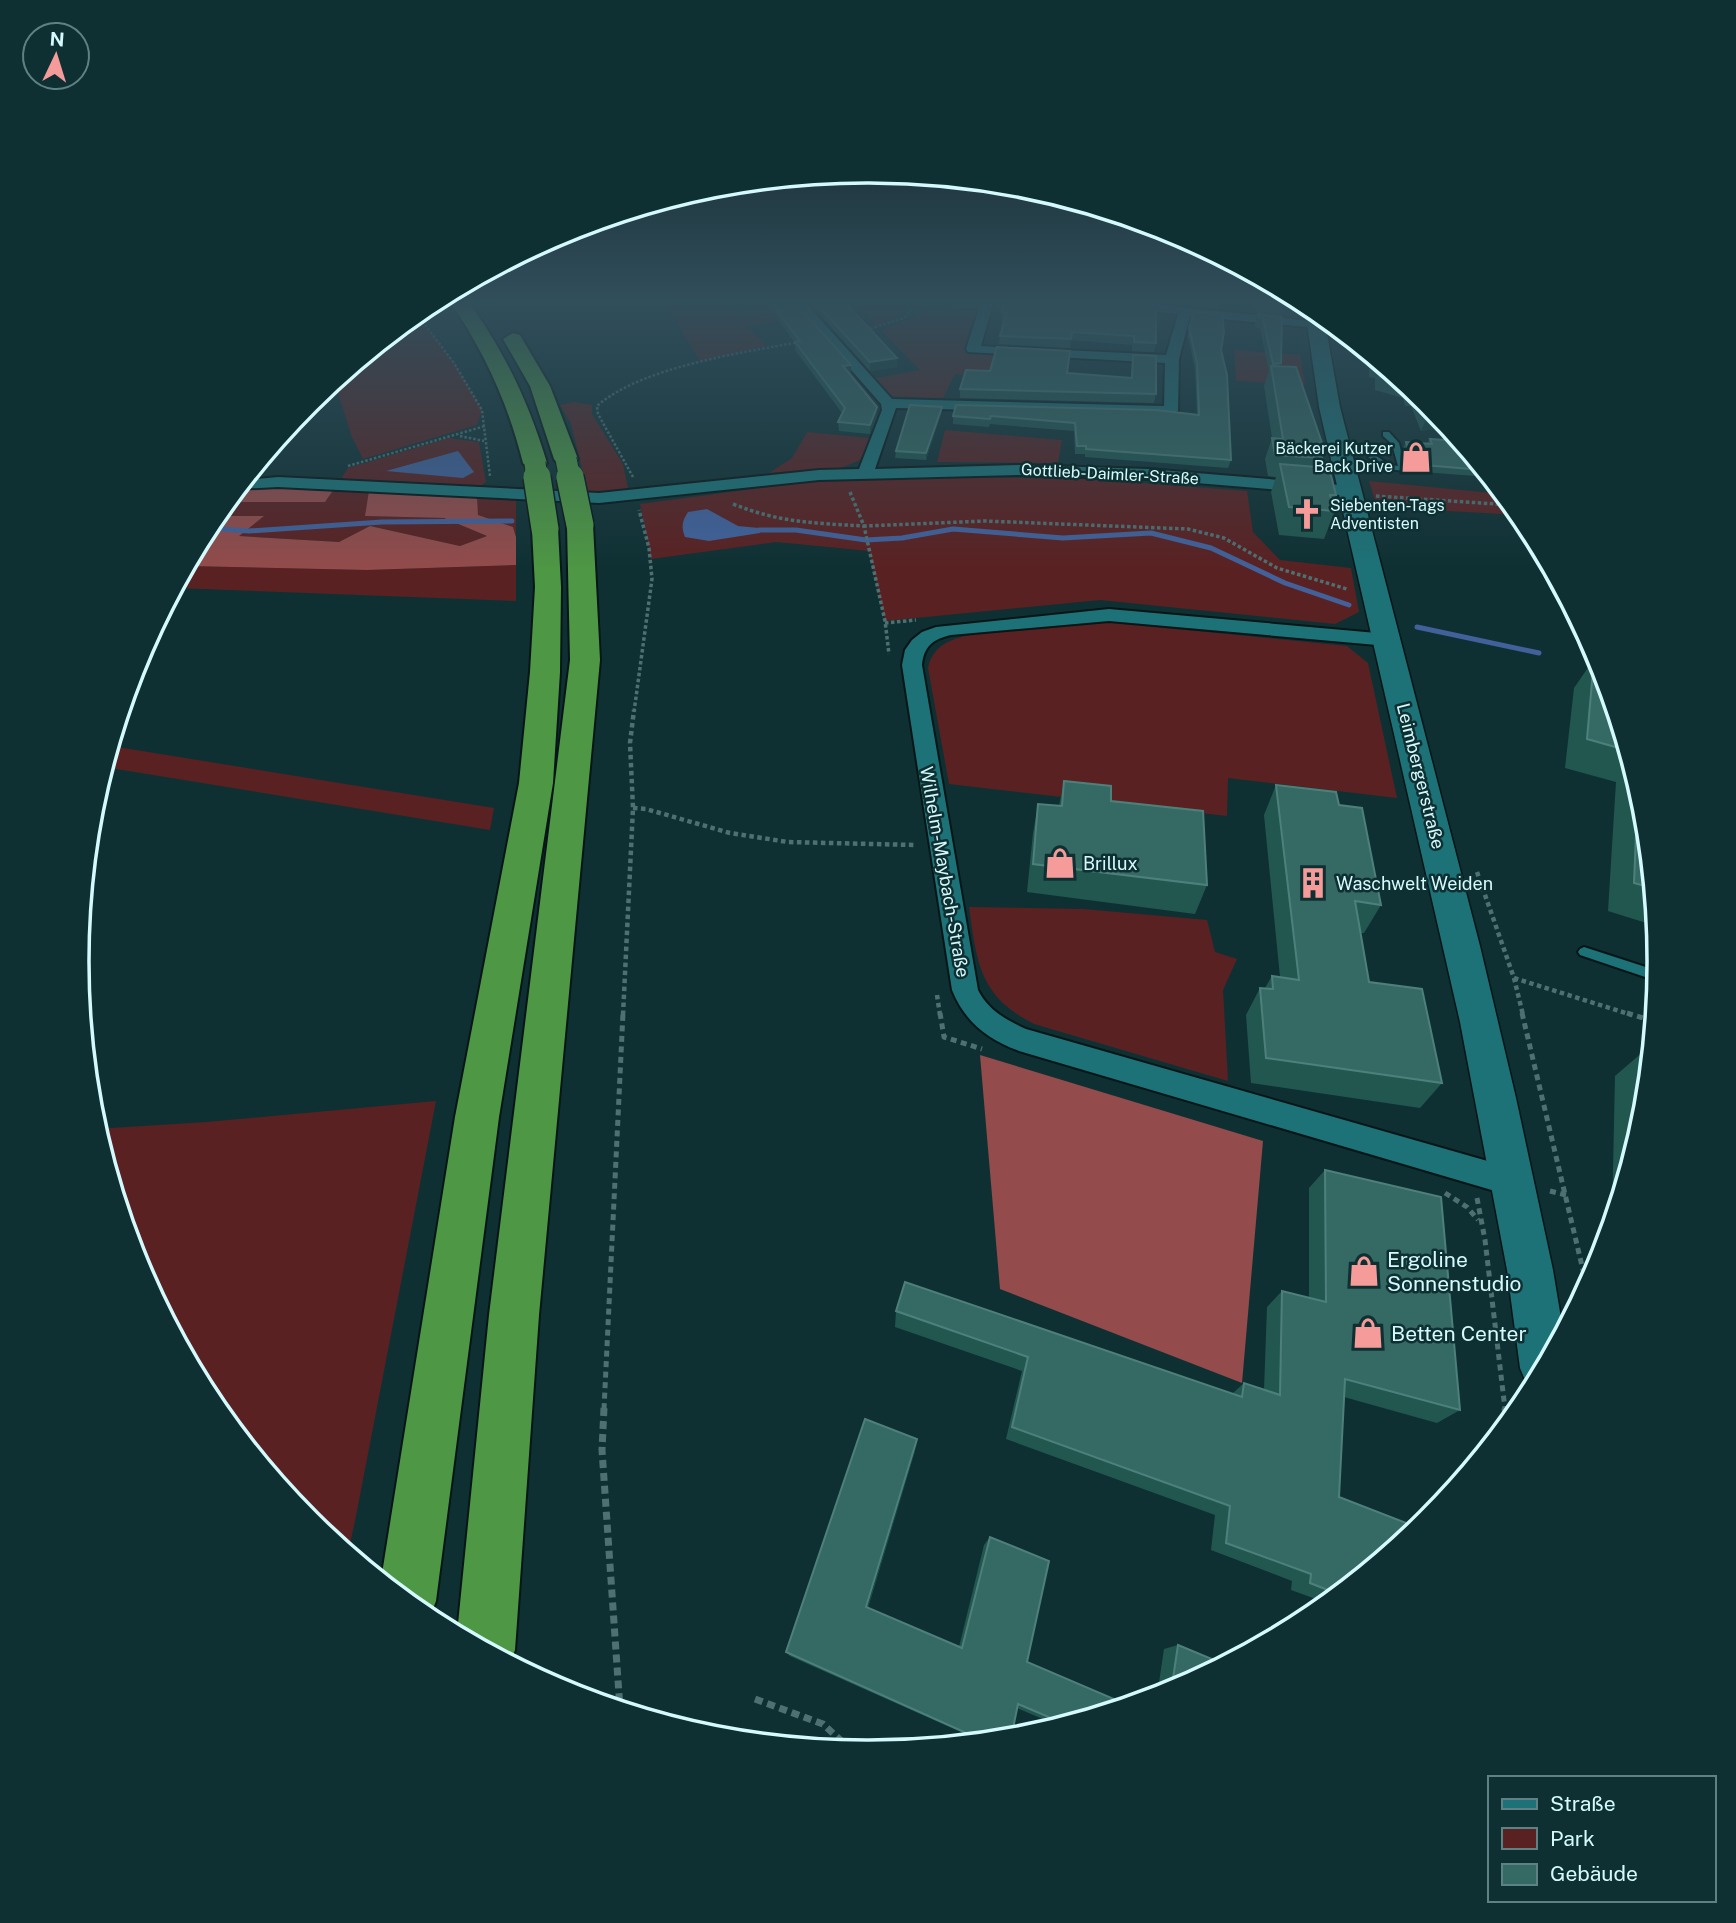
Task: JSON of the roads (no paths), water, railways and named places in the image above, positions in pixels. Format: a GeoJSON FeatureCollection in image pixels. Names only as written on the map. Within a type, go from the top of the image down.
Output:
{"type":"FeatureCollection","features":[{"type":"Feature","properties":{"kind":"highway"},"geometry":{"type":"LineString","coordinates":[[486,1640],[514,1315],[585,660],[563,527],[535,463],[511,390]]}},
{"type":"Feature","properties":{"kind":"highway"},"geometry":{"type":"LineString","coordinates":[[409,1590],[475,1130],[536,783],[548,587],[563,527],[566,459],[541,390]]}},
{"type":"Feature","properties":{"kind":"street"},"geometry":{"type":"LineString","coordinates":[[867,472],[868,462],[889,410],[888,403],[876,390]]}},
{"type":"Feature","properties":{"kind":"street"},"geometry":{"type":"LineString","coordinates":[[888,403],[1171,411],[1171,390]]}},
{"type":"Feature","properties":{"kind":"street","name":"Leimbergerstraße"},"geometry":{"type":"LineString","coordinates":[[1328,390],[1329,406],[1361,494],[1388,640],[1472,986],[1540,1325],[1542,1350]]}},
{"type":"Feature","properties":{"kind":"street","name":"Gottlieb-Daimler-Straße"},"geometry":{"type":"LineString","coordinates":[[490,494],[599,498],[636,496],[771,479],[867,472],[1099,472],[1361,494]]}},
{"type":"Feature","properties":{"kind":"street"},"geometry":{"type":"LineString","coordinates":[[252,484],[278,482],[490,494]]}},
{"type":"Feature","properties":{"kind":"street","name":"Wilhelm-Maybach-Straße"},"geometry":{"type":"LineString","coordinates":[[1388,640],[1102,615],[950,629],[934,633],[920,641],[914,648],[912,665],[930,794],[965,990],[977,1012],[994,1027],[1019,1039],[1512,1182]]}},
{"type":"Feature","properties":{"kind":"lane"},"geometry":{"type":"LineString","coordinates":[[1372,457],[1388,467],[1403,469],[1395,443],[1386,434]]}},
{"type":"Feature","properties":{"kind":"lane"},"geometry":{"type":"LineString","coordinates":[[1584,952],[1647,972]]}},
{"type":"Feature","properties":{"kind":"water"},"geometry":{"type":"Polygon","coordinates":[[[458,451],[474,472],[463,478],[386,471],[458,451]]]}},
{"type":"Feature","properties":{"kind":"water"},"geometry":{"type":"Polygon","coordinates":[[[707,509],[738,526],[759,528],[760,533],[709,541],[685,537],[683,524],[688,512],[707,509]]]}},
{"type":"Feature","properties":{"kind":"waterway"},"geometry":{"type":"LineString","coordinates":[[220,529],[249,531],[382,522],[512,521]]}},
{"type":"Feature","properties":{"kind":"waterway"},"geometry":{"type":"LineString","coordinates":[[759,530],[796,530],[866,540],[902,538],[953,529],[1063,538],[1151,533],[1211,548],[1285,583],[1349,605]]}},
{"type":"Feature","properties":{"kind":"waterway"},"geometry":{"type":"LineString","coordinates":[[1417,627],[1539,653]]}},
{"type":"Feature","properties":{"kind":"place","name":"Bäckerei Kutzer Back Drive"},"geometry":{"type":"Point","coordinates":[1416,457]}},
{"type":"Feature","properties":{"kind":"place","name":"Siebenten-Tags Adventisten"},"geometry":{"type":"Point","coordinates":[1307,514]}},
{"type":"Feature","properties":{"kind":"place","name":"Brillux"},"geometry":{"type":"Point","coordinates":[1060,863]}},
{"type":"Feature","properties":{"kind":"place","name":"Waschwelt Weiden"},"geometry":{"type":"Point","coordinates":[1313,883]}},
{"type":"Feature","properties":{"kind":"place","name":"Ergoline Sonnenstudio"},"geometry":{"type":"Point","coordinates":[1364,1271]}},
{"type":"Feature","properties":{"kind":"place","name":"Betten Center"},"geometry":{"type":"Point","coordinates":[1368,1333]}}]}
